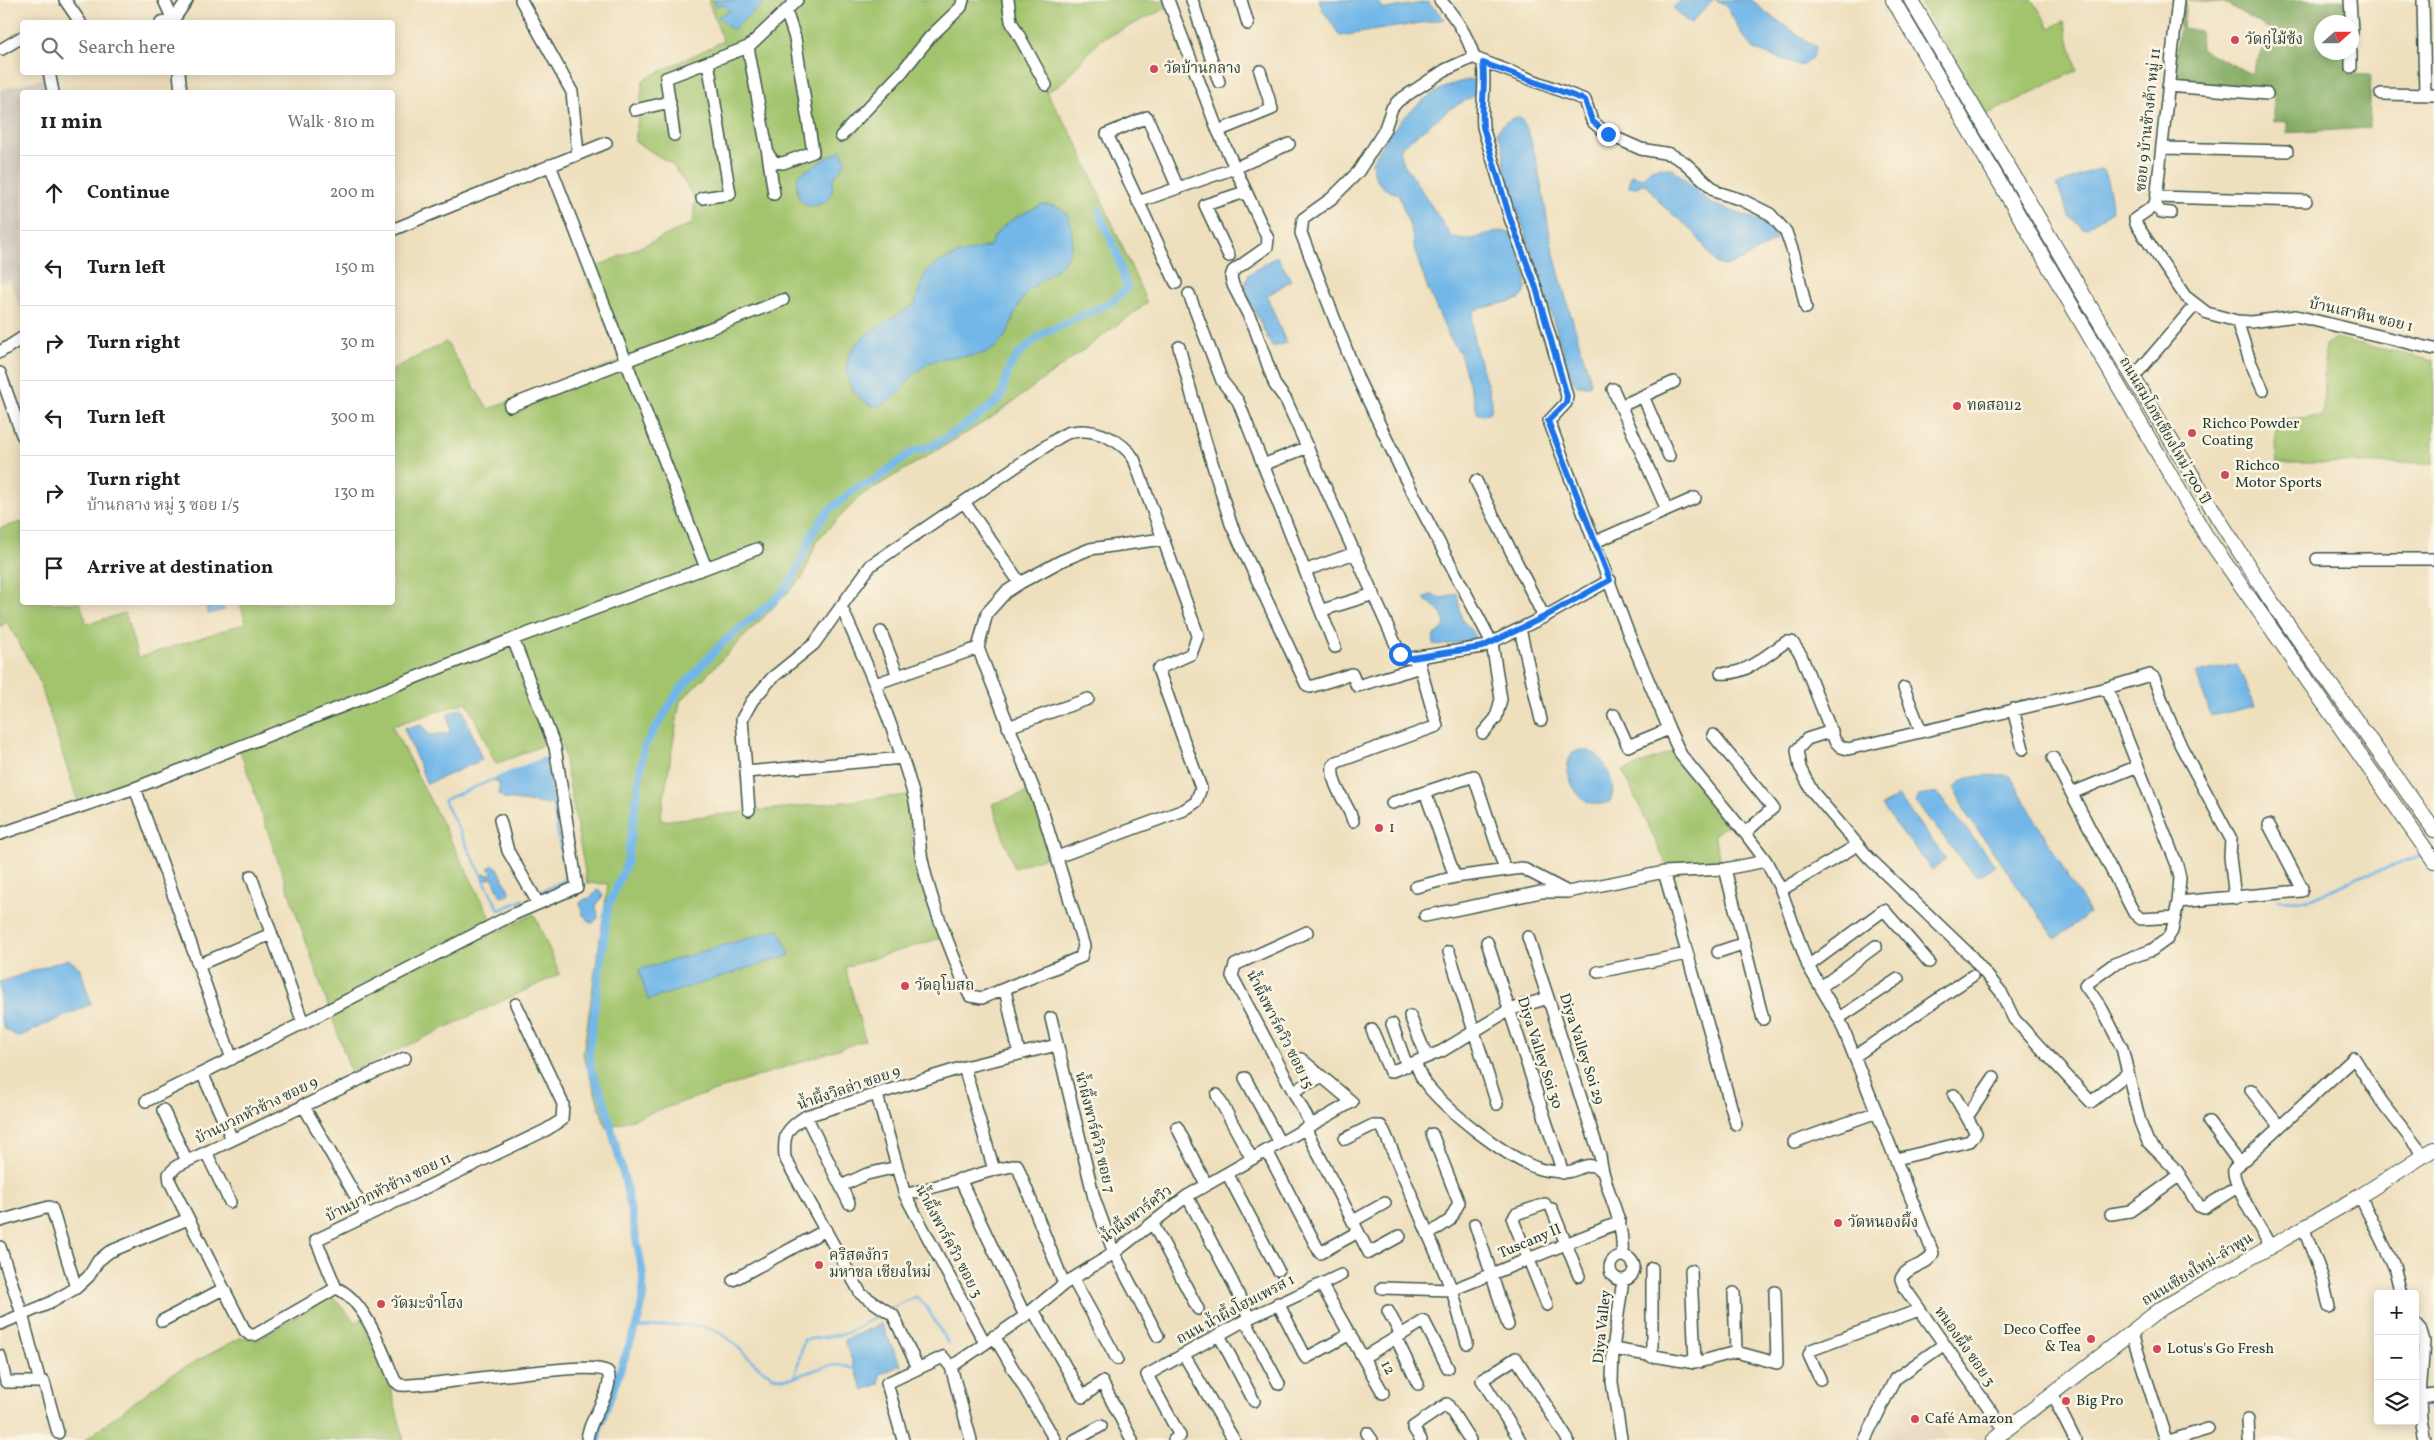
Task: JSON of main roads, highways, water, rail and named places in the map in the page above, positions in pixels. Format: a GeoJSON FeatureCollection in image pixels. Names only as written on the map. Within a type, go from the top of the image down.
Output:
{"type":"FeatureCollection","features":[{"type":"Feature","properties":{"kind":"main road","name":"ถนนสมโภชเชียงใหม่ 700 ปี"},"geometry":{"type":"LineString","coordinates":[[1893,0],[2205,534],[2434,861]]}},
{"type":"Feature","properties":{"kind":"main road","name":"ถนนสมโภชเชียงใหม่ 700 ปี"},"geometry":{"type":"LineString","coordinates":[[1911,0],[2133,378],[2269,598],[2434,830]]}},
{"type":"Feature","properties":{"kind":"main road","name":"ถนนเชียงใหม่-ลำพูน"},"geometry":{"type":"LineString","coordinates":[[1993,1440],[2162,1308],[2360,1196],[2429,1152]]}},
{"type":"Feature","properties":{"kind":"water"},"geometry":{"type":"Polygon","coordinates":[[[716,0],[767,0],[732,30],[718,16],[730,11],[722,4],[716,6],[714,3],[716,0]]]}},
{"type":"Feature","properties":{"kind":"water"},"geometry":{"type":"Polygon","coordinates":[[[1319,0],[1375,0],[1385,9],[1428,2],[1445,19],[1340,36],[1322,9],[1319,0]]]}},
{"type":"Feature","properties":{"kind":"water"},"geometry":{"type":"Polygon","coordinates":[[[1681,0],[1713,0],[1690,24],[1673,8],[1681,0]]]}},
{"type":"Feature","properties":{"kind":"water"},"geometry":{"type":"Polygon","coordinates":[[[1715,0],[1752,0],[1765,12],[1816,47],[1813,57],[1802,66],[1755,50],[1741,33],[1726,5],[1715,0]]]}},
{"type":"Feature","properties":{"kind":"water"},"geometry":{"type":"Polygon","coordinates":[[[1477,79],[1479,81],[1474,96],[1451,108],[1402,146],[1400,151],[1401,159],[1451,236],[1468,239],[1494,232],[1508,233],[1514,238],[1522,262],[1526,286],[1520,299],[1474,310],[1472,320],[1475,343],[1492,401],[1491,411],[1484,415],[1478,414],[1460,353],[1449,337],[1428,289],[1415,252],[1412,232],[1398,194],[1379,183],[1374,174],[1372,162],[1390,133],[1415,107],[1444,88],[1460,82],[1477,79]]]}},
{"type":"Feature","properties":{"kind":"water"},"geometry":{"type":"Polygon","coordinates":[[[1520,117],[1526,126],[1536,158],[1552,246],[1591,382],[1589,386],[1577,386],[1573,382],[1505,170],[1503,147],[1497,132],[1513,118],[1520,117]]]}},
{"type":"Feature","properties":{"kind":"water"},"geometry":{"type":"Polygon","coordinates":[[[841,150],[846,162],[833,179],[832,193],[827,201],[818,205],[807,206],[803,203],[798,192],[798,175],[841,150]]]}},
{"type":"Feature","properties":{"kind":"water"},"geometry":{"type":"Polygon","coordinates":[[[1661,167],[1673,169],[1710,203],[1760,221],[1771,231],[1776,240],[1744,259],[1725,266],[1717,264],[1693,231],[1663,206],[1646,184],[1635,188],[1629,187],[1631,175],[1643,178],[1651,169],[1661,167]]]}},
{"type":"Feature","properties":{"kind":"water"},"geometry":{"type":"Polygon","coordinates":[[[2097,169],[2103,170],[2111,197],[2112,208],[2111,212],[2084,229],[2070,217],[2057,185],[2097,169]]]}},
{"type":"Feature","properties":{"kind":"water"},"geometry":{"type":"Polygon","coordinates":[[[1041,205],[1058,207],[1067,214],[1072,229],[1070,251],[1060,266],[1037,283],[1023,298],[1003,340],[990,351],[981,354],[943,358],[926,365],[919,370],[896,396],[882,405],[874,407],[858,396],[848,379],[846,366],[850,354],[857,343],[915,304],[923,277],[930,268],[946,259],[990,246],[1004,226],[1018,216],[1041,205]]]}},
{"type":"Feature","properties":{"kind":"water"},"geometry":{"type":"Polygon","coordinates":[[[1277,256],[1291,280],[1267,296],[1286,343],[1272,347],[1244,288],[1249,274],[1277,256]]]}},
{"type":"Feature","properties":{"kind":"water"},"geometry":{"type":"Polygon","coordinates":[[[1457,593],[1462,620],[1475,635],[1474,640],[1442,645],[1433,644],[1434,635],[1444,628],[1444,620],[1440,612],[1426,601],[1425,597],[1431,595],[1443,598],[1457,593]]]}},
{"type":"Feature","properties":{"kind":"water"},"geometry":{"type":"Polygon","coordinates":[[[206,605],[223,605],[224,610],[208,614],[206,605]]]}},
{"type":"Feature","properties":{"kind":"water"},"geometry":{"type":"Polygon","coordinates":[[[2237,664],[2255,706],[2211,716],[2196,673],[2237,664]]]}},
{"type":"Feature","properties":{"kind":"water"},"geometry":{"type":"Polygon","coordinates":[[[462,708],[482,760],[427,784],[404,728],[423,725],[428,735],[450,733],[448,714],[462,708]]]}},
{"type":"Feature","properties":{"kind":"water"},"geometry":{"type":"Polygon","coordinates":[[[1580,750],[1595,754],[1606,767],[1612,786],[1612,797],[1609,802],[1600,804],[1585,800],[1579,795],[1570,781],[1567,764],[1573,752],[1580,750]]]}},
{"type":"Feature","properties":{"kind":"water"},"geometry":{"type":"Polygon","coordinates":[[[545,758],[553,805],[505,799],[500,796],[499,783],[493,780],[545,758]]]}},
{"type":"Feature","properties":{"kind":"water"},"geometry":{"type":"Polygon","coordinates":[[[2003,775],[2011,777],[2089,913],[2056,939],[1967,815],[1955,789],[1963,780],[1969,778],[2003,775]]]}},
{"type":"Feature","properties":{"kind":"water"},"geometry":{"type":"Polygon","coordinates":[[[1937,793],[1995,865],[1976,877],[1916,803],[1918,796],[1937,793]]]}},
{"type":"Feature","properties":{"kind":"water"},"geometry":{"type":"Polygon","coordinates":[[[1898,796],[1946,859],[1932,870],[1882,806],[1898,796]]]}},
{"type":"Feature","properties":{"kind":"water"},"geometry":{"type":"Polygon","coordinates":[[[494,865],[498,868],[509,891],[509,895],[501,897],[493,878],[484,880],[481,874],[491,875],[492,872],[488,868],[494,865]]]}},
{"type":"Feature","properties":{"kind":"water"},"geometry":{"type":"Polygon","coordinates":[[[597,890],[600,890],[603,896],[596,905],[598,918],[592,924],[583,915],[580,903],[585,899],[590,899],[597,890]]]}},
{"type":"Feature","properties":{"kind":"water"},"geometry":{"type":"Polygon","coordinates":[[[779,929],[790,955],[648,1000],[639,970],[779,929]]]}},
{"type":"Feature","properties":{"kind":"water"},"geometry":{"type":"Polygon","coordinates":[[[68,959],[80,968],[91,1004],[18,1037],[4,1028],[0,1016],[0,982],[68,959]]]}},
{"type":"Feature","properties":{"kind":"water"},"geometry":{"type":"Polygon","coordinates":[[[881,1324],[901,1365],[880,1374],[879,1384],[863,1390],[844,1340],[881,1324]]]}},
{"type":"Feature","properties":{"kind":"waterway"},"geometry":{"type":"LineString","coordinates":[[598,1440],[598,1431],[639,1318],[643,1297],[643,1274],[625,1181],[604,1100],[591,1070],[589,1050],[608,907],[627,862],[644,747],[678,692],[720,645],[779,596],[793,578],[813,532],[827,512],[856,488],[875,480],[912,452],[934,445],[969,423],[1001,398],[1009,368],[1019,354],[1042,334],[1112,302],[1127,288],[1116,252],[1099,211]]}},
{"type":"Feature","properties":{"kind":"waterway"},"geometry":{"type":"LineString","coordinates":[[523,900],[499,910],[444,800],[545,758],[566,880],[538,893]]}},
{"type":"Feature","properties":{"kind":"waterway"},"geometry":{"type":"LineString","coordinates":[[2277,899],[2308,900],[2359,877],[2425,855]]}},
{"type":"Feature","properties":{"kind":"waterway"},"geometry":{"type":"LineString","coordinates":[[890,1309],[916,1296],[927,1308],[948,1343]]}},
{"type":"Feature","properties":{"kind":"waterway"},"geometry":{"type":"LineString","coordinates":[[795,1376],[804,1340],[845,1334],[883,1313]]}},
{"type":"Feature","properties":{"kind":"waterway"},"geometry":{"type":"LineString","coordinates":[[635,1328],[682,1325],[705,1327],[725,1336],[762,1369],[776,1377],[791,1378],[836,1365],[855,1369]]}},
{"type":"Feature","properties":{"kind":"place","name":"วัดกู่ไม้ซ้ง"},"geometry":{"type":"Point","coordinates":[2235,40]}},
{"type":"Feature","properties":{"kind":"place","name":"วัดบ้านกลาง"},"geometry":{"type":"Point","coordinates":[1154,69]}},
{"type":"Feature","properties":{"kind":"place","name":"ทดสอบ2"},"geometry":{"type":"Point","coordinates":[1957,406]}},
{"type":"Feature","properties":{"kind":"place","name":"Richco Powder Coating"},"geometry":{"type":"Point","coordinates":[2192,433]}},
{"type":"Feature","properties":{"kind":"place","name":"Richco Motor Sports"},"geometry":{"type":"Point","coordinates":[2225,475]}},
{"type":"Feature","properties":{"kind":"place","name":"1"},"geometry":{"type":"Point","coordinates":[1379,828]}},
{"type":"Feature","properties":{"kind":"place","name":"วัดอุโบสถ"},"geometry":{"type":"Point","coordinates":[905,986]}},
{"type":"Feature","properties":{"kind":"place","name":"วัดหนองผึ้ง"},"geometry":{"type":"Point","coordinates":[1838,1223]}},
{"type":"Feature","properties":{"kind":"place","name":"คริสตงักร มหาชล เชียงใหม่"},"geometry":{"type":"Point","coordinates":[819,1265]}},
{"type":"Feature","properties":{"kind":"place","name":"วัดมะจำโฮง"},"geometry":{"type":"Point","coordinates":[381,1304]}},
{"type":"Feature","properties":{"kind":"place","name":"Deco Coffee & Tea"},"geometry":{"type":"Point","coordinates":[2091,1339]}},
{"type":"Feature","properties":{"kind":"place","name":"Lotus's Go Fresh"},"geometry":{"type":"Point","coordinates":[2157,1349]}},
{"type":"Feature","properties":{"kind":"place","name":"Big Pro"},"geometry":{"type":"Point","coordinates":[2066,1401]}},
{"type":"Feature","properties":{"kind":"place","name":"Café Amazon"},"geometry":{"type":"Point","coordinates":[1915,1419]}}]}
